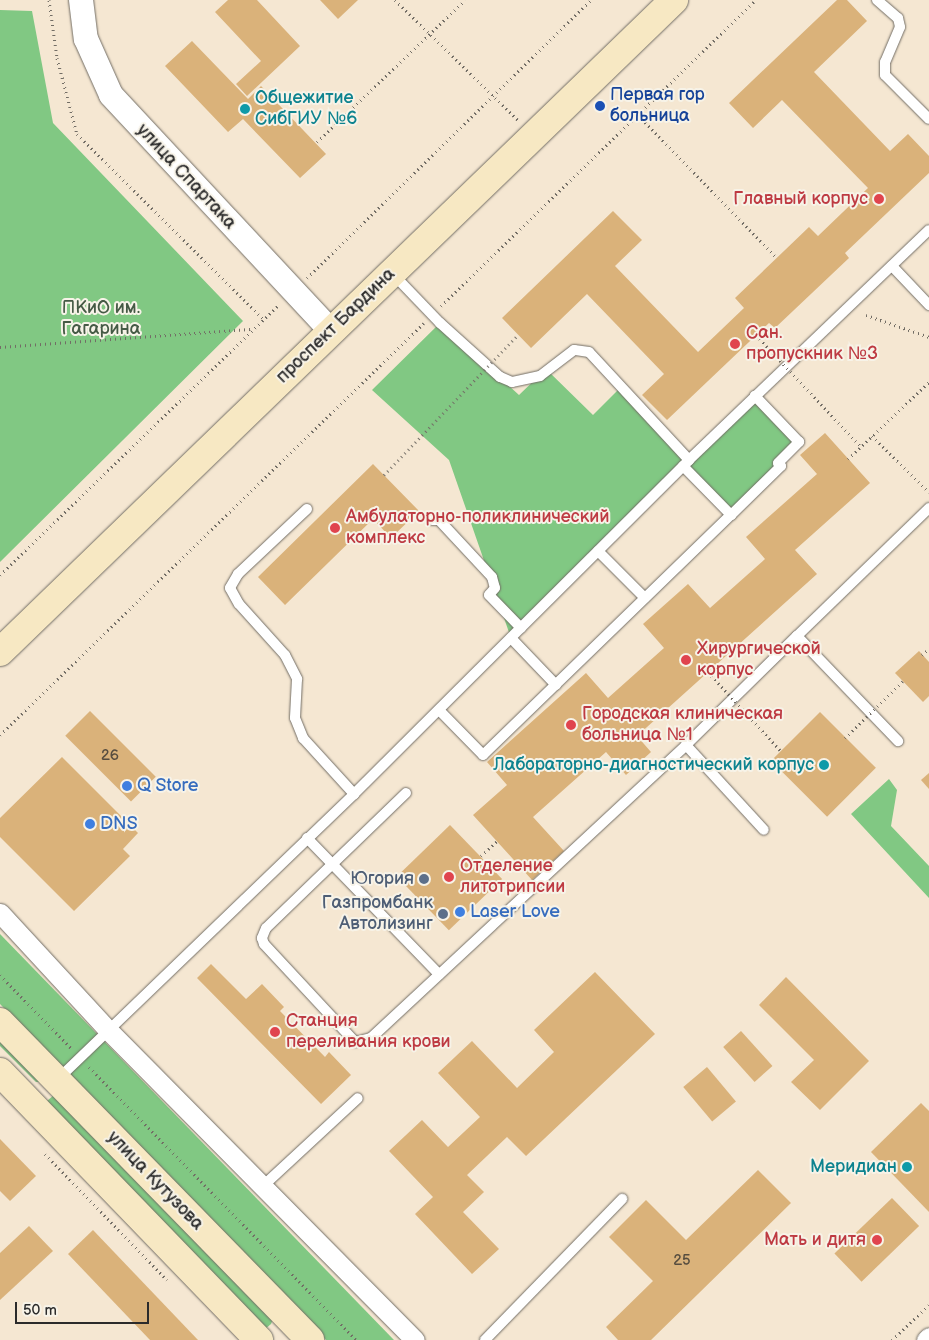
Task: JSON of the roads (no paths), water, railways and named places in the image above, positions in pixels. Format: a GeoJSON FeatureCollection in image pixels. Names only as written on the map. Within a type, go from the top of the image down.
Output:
{"type":"FeatureCollection","features":[{"type":"Feature","properties":{"kind":"main road","name":"проспект Бардина"},"geometry":{"type":"LineString","coordinates":[[0,652],[674,0]]}},
{"type":"Feature","properties":{"kind":"main road","name":"улица Кутузова"},"geometry":{"type":"LineString","coordinates":[[0,1022],[310,1340]]}},
{"type":"Feature","properties":{"kind":"main road","name":"улица Кутузова"},"geometry":{"type":"LineString","coordinates":[[0,1072],[259,1340]]}},
{"type":"Feature","properties":{"kind":"street","name":"улица Спартака"},"geometry":{"type":"LineString","coordinates":[[81,0],[86,39],[111,95],[331,331]]}},
{"type":"Feature","properties":{"kind":"street"},"geometry":{"type":"LineString","coordinates":[[0,913],[108,1030],[415,1340]]}},
{"type":"Feature","properties":{"kind":"street"},"geometry":{"type":"LineString","coordinates":[[926,1340],[929,1337]]}},
{"type":"Feature","properties":{"kind":"lane"},"geometry":{"type":"LineString","coordinates":[[877,0],[898,18],[900,27],[885,62],[884,75],[929,119]]}},
{"type":"Feature","properties":{"kind":"lane"},"geometry":{"type":"LineString","coordinates":[[57,1081],[306,838],[354,794],[686,463],[929,230]]}},
{"type":"Feature","properties":{"kind":"lane"},"geometry":{"type":"LineString","coordinates":[[892,266],[929,305]]}},
{"type":"Feature","properties":{"kind":"lane"},"geometry":{"type":"LineString","coordinates":[[391,272],[432,315],[500,377],[512,382],[540,376],[574,350],[589,352],[731,515]]}},
{"type":"Feature","properties":{"kind":"lane"},"geometry":{"type":"LineString","coordinates":[[439,710],[483,756],[781,466],[778,463],[799,442],[755,396]]}},
{"type":"Feature","properties":{"kind":"lane"},"geometry":{"type":"LineString","coordinates":[[406,793],[266,928],[262,938],[275,956],[355,1042],[371,1038],[686,745],[929,508]]}},
{"type":"Feature","properties":{"kind":"lane"},"geometry":{"type":"LineString","coordinates":[[307,509],[238,574],[230,588],[239,604],[285,655],[297,679],[294,718],[303,738],[354,794]]}},
{"type":"Feature","properties":{"kind":"lane"},"geometry":{"type":"LineString","coordinates":[[432,520],[439,520],[492,578],[495,588],[488,595],[521,628]]}},
{"type":"Feature","properties":{"kind":"lane"},"geometry":{"type":"LineString","coordinates":[[598,551],[645,598]]}},
{"type":"Feature","properties":{"kind":"lane"},"geometry":{"type":"LineString","coordinates":[[797,636],[898,741]]}},
{"type":"Feature","properties":{"kind":"lane"},"geometry":{"type":"LineString","coordinates":[[511,638],[556,685]]}},
{"type":"Feature","properties":{"kind":"lane"},"geometry":{"type":"LineString","coordinates":[[686,745],[764,830]]}},
{"type":"Feature","properties":{"kind":"lane"},"geometry":{"type":"LineString","coordinates":[[306,838],[439,974]]}},
{"type":"Feature","properties":{"kind":"lane"},"geometry":{"type":"LineString","coordinates":[[263,1186],[358,1098]]}},
{"type":"Feature","properties":{"kind":"lane"},"geometry":{"type":"LineString","coordinates":[[485,1340],[622,1199]]}},
{"type":"Feature","properties":{"kind":"place","name":"Первая гор больница"},"geometry":{"type":"Point","coordinates":[600,106]}},
{"type":"Feature","properties":{"kind":"place","name":"Общежитие СибГИУ №6"},"geometry":{"type":"Point","coordinates":[245,109]}},
{"type":"Feature","properties":{"kind":"place","name":"Главный корпус"},"geometry":{"type":"Point","coordinates":[879,199]}},
{"type":"Feature","properties":{"kind":"place","name":"Сан. пропускник №3"},"geometry":{"type":"Point","coordinates":[735,344]}},
{"type":"Feature","properties":{"kind":"place","name":"Амбулаторно-поликлинический комплекс"},"geometry":{"type":"Point","coordinates":[335,528]}},
{"type":"Feature","properties":{"kind":"place","name":"Хирургической корпус"},"geometry":{"type":"Point","coordinates":[686,660]}},
{"type":"Feature","properties":{"kind":"place","name":"Городская клиническая больница №1"},"geometry":{"type":"Point","coordinates":[571,725]}},
{"type":"Feature","properties":{"kind":"place","name":"Лабораторно-диагностический корпус"},"geometry":{"type":"Point","coordinates":[824,765]}},
{"type":"Feature","properties":{"kind":"place","name":"Q Store"},"geometry":{"type":"Point","coordinates":[127,786]}},
{"type":"Feature","properties":{"kind":"place","name":"DNS"},"geometry":{"type":"Point","coordinates":[90,824]}},
{"type":"Feature","properties":{"kind":"place","name":"Отделение литотрипсии"},"geometry":{"type":"Point","coordinates":[449,877]}},
{"type":"Feature","properties":{"kind":"place","name":"Югория"},"geometry":{"type":"Point","coordinates":[424,879]}},
{"type":"Feature","properties":{"kind":"place","name":"Laser Love"},"geometry":{"type":"Point","coordinates":[460,912]}},
{"type":"Feature","properties":{"kind":"place","name":"Газпромбанк Автолизинг"},"geometry":{"type":"Point","coordinates":[443,914]}},
{"type":"Feature","properties":{"kind":"place","name":"Станция переливания крови"},"geometry":{"type":"Point","coordinates":[275,1032]}},
{"type":"Feature","properties":{"kind":"place","name":"Меридиан"},"geometry":{"type":"Point","coordinates":[907,1167]}},
{"type":"Feature","properties":{"kind":"place","name":"Мать и дитя"},"geometry":{"type":"Point","coordinates":[877,1240]}},
{"type":"Feature","properties":{"kind":"park label","name":"ПКиО им. Гагарина"},"geometry":{"type":"Point","coordinates":[101,319]}}]}
